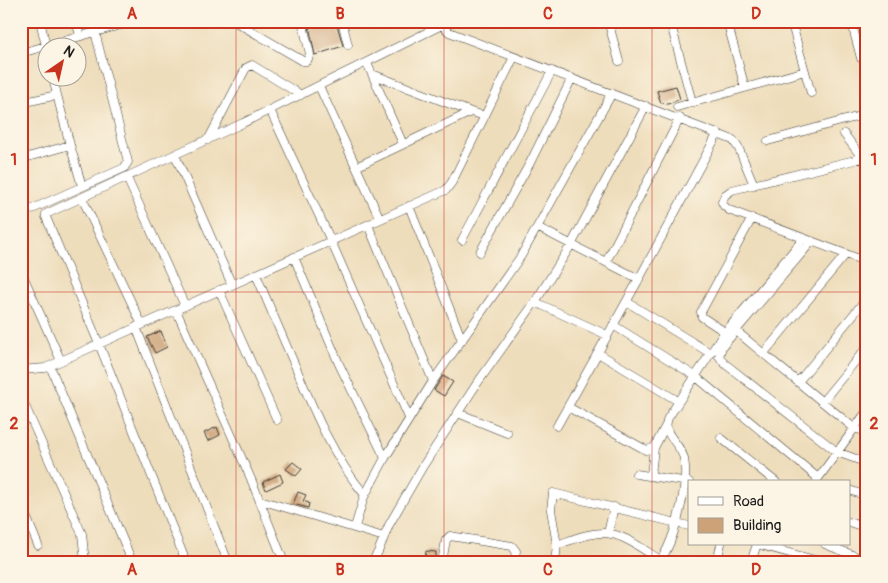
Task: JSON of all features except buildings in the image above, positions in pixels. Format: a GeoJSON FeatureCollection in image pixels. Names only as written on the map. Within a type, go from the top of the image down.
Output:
{"type":"FeatureCollection","features":[{"type":"Feature","properties":{"kind":"street"},"geometry":{"type":"LineString","coordinates":[[40,21],[44,38]]}},
{"type":"Feature","properties":{"kind":"street"},"geometry":{"type":"LineString","coordinates":[[76,21],[80,36]]}},
{"type":"Feature","properties":{"kind":"street"},"geometry":{"type":"LineString","coordinates":[[234,21],[303,62],[307,62],[310,54],[302,21]]}},
{"type":"Feature","properties":{"kind":"street"},"geometry":{"type":"LineString","coordinates":[[342,21],[348,45]]}},
{"type":"Feature","properties":{"kind":"street"},"geometry":{"type":"LineString","coordinates":[[608,21],[619,61]]}},
{"type":"Feature","properties":{"kind":"street"},"geometry":{"type":"LineString","coordinates":[[670,21],[692,102]]}},
{"type":"Feature","properties":{"kind":"street"},"geometry":{"type":"LineString","coordinates":[[727,21],[745,88]]}},
{"type":"Feature","properties":{"kind":"street"},"geometry":{"type":"LineString","coordinates":[[791,21],[811,93]]}},
{"type":"Feature","properties":{"kind":"street"},"geometry":{"type":"LineString","coordinates":[[851,21],[861,58],[867,57]]}},
{"type":"Feature","properties":{"kind":"street"},"geometry":{"type":"LineString","coordinates":[[75,38],[131,22]]}},
{"type":"Feature","properties":{"kind":"street"},"geometry":{"type":"LineString","coordinates":[[186,562],[46,217],[48,212],[208,140],[367,63],[442,23],[450,32],[680,118],[733,140],[754,184]]}},
{"type":"Feature","properties":{"kind":"street"},"geometry":{"type":"LineString","coordinates":[[21,214],[124,168],[128,162],[95,32]]}},
{"type":"Feature","properties":{"kind":"street"},"geometry":{"type":"LineString","coordinates":[[21,53],[38,50]]}},
{"type":"Feature","properties":{"kind":"street"},"geometry":{"type":"LineString","coordinates":[[21,370],[50,366],[446,190],[452,182],[514,57]]}},
{"type":"Feature","properties":{"kind":"street"},"geometry":{"type":"LineString","coordinates":[[367,63],[403,144]]}},
{"type":"Feature","properties":{"kind":"street"},"geometry":{"type":"LineString","coordinates":[[208,140],[246,68],[249,66],[252,65],[300,95]]}},
{"type":"Feature","properties":{"kind":"street"},"geometry":{"type":"LineString","coordinates":[[462,240],[552,71]]}},
{"type":"Feature","properties":{"kind":"street"},"geometry":{"type":"LineString","coordinates":[[677,107],[805,71]]}},
{"type":"Feature","properties":{"kind":"street"},"geometry":{"type":"LineString","coordinates":[[372,74],[485,116]]}},
{"type":"Feature","properties":{"kind":"street"},"geometry":{"type":"LineString","coordinates":[[480,252],[530,163],[572,78]]}},
{"type":"Feature","properties":{"kind":"street"},"geometry":{"type":"LineString","coordinates":[[319,86],[380,219]]}},
{"type":"Feature","properties":{"kind":"street"},"geometry":{"type":"LineString","coordinates":[[55,88],[82,186]]}},
{"type":"Feature","properties":{"kind":"street"},"geometry":{"type":"LineString","coordinates":[[355,527],[365,495],[385,458],[433,381],[521,256],[612,93]]}},
{"type":"Feature","properties":{"kind":"street"},"geometry":{"type":"LineString","coordinates":[[21,103],[57,95]]}},
{"type":"Feature","properties":{"kind":"street"},"geometry":{"type":"LineString","coordinates":[[372,562],[423,466],[536,302],[571,244],[646,106]]}},
{"type":"Feature","properties":{"kind":"street"},"geometry":{"type":"LineString","coordinates":[[270,110],[331,241],[409,418]]}},
{"type":"Feature","properties":{"kind":"street"},"geometry":{"type":"LineString","coordinates":[[356,167],[471,112]]}},
{"type":"Feature","properties":{"kind":"street"},"geometry":{"type":"LineString","coordinates":[[768,141],[867,114]]}},
{"type":"Feature","properties":{"kind":"street"},"geometry":{"type":"LineString","coordinates":[[606,262],[680,118]]}},
{"type":"Feature","properties":{"kind":"street"},"geometry":{"type":"LineString","coordinates":[[557,426],[627,302],[718,133]]}},
{"type":"Feature","properties":{"kind":"street"},"geometry":{"type":"LineString","coordinates":[[844,134],[865,160],[732,190],[725,195],[722,202],[730,210],[867,262]]}},
{"type":"Feature","properties":{"kind":"street"},"geometry":{"type":"LineString","coordinates":[[21,159],[70,145]]}},
{"type":"Feature","properties":{"kind":"street"},"geometry":{"type":"LineString","coordinates":[[176,155],[232,285]]}},
{"type":"Feature","properties":{"kind":"street"},"geometry":{"type":"LineString","coordinates":[[127,178],[185,306]]}},
{"type":"Feature","properties":{"kind":"street"},"geometry":{"type":"LineString","coordinates":[[82,198],[139,326],[228,562]]}},
{"type":"Feature","properties":{"kind":"street"},"geometry":{"type":"LineString","coordinates":[[409,206],[462,340]]}},
{"type":"Feature","properties":{"kind":"street"},"geometry":{"type":"LineString","coordinates":[[726,332],[702,317],[701,312],[752,218]]}},
{"type":"Feature","properties":{"kind":"street"},"geometry":{"type":"LineString","coordinates":[[368,225],[433,381]]}},
{"type":"Feature","properties":{"kind":"street"},"geometry":{"type":"LineString","coordinates":[[537,227],[639,279]]}},
{"type":"Feature","properties":{"kind":"street"},"geometry":{"type":"LineString","coordinates":[[808,239],[722,347],[719,356],[724,363],[837,452],[867,463]]}},
{"type":"Feature","properties":{"kind":"street"},"geometry":{"type":"LineString","coordinates":[[651,475],[654,448],[678,401],[726,332],[808,239]]}},
{"type":"Feature","properties":{"kind":"street"},"geometry":{"type":"LineString","coordinates":[[764,353],[846,254]]}},
{"type":"Feature","properties":{"kind":"street"},"geometry":{"type":"LineString","coordinates":[[294,257],[339,364],[385,458]]}},
{"type":"Feature","properties":{"kind":"street"},"geometry":{"type":"LineString","coordinates":[[21,271],[61,361]]}},
{"type":"Feature","properties":{"kind":"street"},"geometry":{"type":"LineString","coordinates":[[256,274],[323,429],[331,445],[365,495]]}},
{"type":"Feature","properties":{"kind":"street"},"geometry":{"type":"LineString","coordinates":[[219,290],[277,420]]}},
{"type":"Feature","properties":{"kind":"street"},"geometry":{"type":"LineString","coordinates":[[798,382],[867,298]]}},
{"type":"Feature","properties":{"kind":"street"},"geometry":{"type":"LineString","coordinates":[[536,302],[608,335]]}},
{"type":"Feature","properties":{"kind":"street"},"geometry":{"type":"LineString","coordinates":[[627,302],[710,353]]}},
{"type":"Feature","properties":{"kind":"street"},"geometry":{"type":"LineString","coordinates":[[176,310],[260,500],[284,562]]}},
{"type":"Feature","properties":{"kind":"street"},"geometry":{"type":"LineString","coordinates":[[613,325],[695,376],[819,480],[867,411]]}},
{"type":"Feature","properties":{"kind":"street"},"geometry":{"type":"LineString","coordinates":[[736,331],[854,428],[867,432]]}},
{"type":"Feature","properties":{"kind":"street"},"geometry":{"type":"LineString","coordinates":[[822,402],[867,347]]}},
{"type":"Feature","properties":{"kind":"street"},"geometry":{"type":"LineString","coordinates":[[598,353],[678,401]]}},
{"type":"Feature","properties":{"kind":"street"},"geometry":{"type":"LineString","coordinates":[[50,366],[131,559]]}},
{"type":"Feature","properties":{"kind":"street"},"geometry":{"type":"LineString","coordinates":[[21,397],[82,534],[86,562]]}},
{"type":"Feature","properties":{"kind":"street"},"geometry":{"type":"LineString","coordinates":[[568,407],[642,450],[654,448]]}},
{"type":"Feature","properties":{"kind":"street"},"geometry":{"type":"LineString","coordinates":[[458,413],[507,433]]}},
{"type":"Feature","properties":{"kind":"street"},"geometry":{"type":"LineString","coordinates":[[557,545],[585,535],[608,533],[629,542],[659,561],[678,523],[687,481],[683,453],[670,436],[666,425]]}},
{"type":"Feature","properties":{"kind":"street"},"geometry":{"type":"LineString","coordinates":[[721,438],[774,480]]}},
{"type":"Feature","properties":{"kind":"street"},"geometry":{"type":"LineString","coordinates":[[636,474],[687,481]]}},
{"type":"Feature","properties":{"kind":"street"},"geometry":{"type":"LineString","coordinates":[[850,490],[867,496]]}},
{"type":"Feature","properties":{"kind":"street"},"geometry":{"type":"LineString","coordinates":[[555,562],[557,545],[551,510],[553,493],[688,526]]}},
{"type":"Feature","properties":{"kind":"street"},"geometry":{"type":"LineString","coordinates":[[260,500],[384,537]]}},
{"type":"Feature","properties":{"kind":"street"},"geometry":{"type":"LineString","coordinates":[[21,504],[38,544]]}},
{"type":"Feature","properties":{"kind":"street"},"geometry":{"type":"LineString","coordinates":[[608,533],[614,507]]}},
{"type":"Feature","properties":{"kind":"street"},"geometry":{"type":"LineString","coordinates":[[850,522],[867,528]]}},
{"type":"Feature","properties":{"kind":"street"},"geometry":{"type":"LineString","coordinates":[[442,562],[446,540],[450,536],[512,546],[516,551],[514,562]]}},
{"type":"Feature","properties":{"kind":"street"},"geometry":{"type":"LineString","coordinates":[[717,562],[721,546]]}},
{"type":"Feature","properties":{"kind":"street"},"geometry":{"type":"LineString","coordinates":[[751,562],[756,546]]}},
{"type":"Feature","properties":{"kind":"street"},"geometry":{"type":"LineString","coordinates":[[762,546],[791,558],[822,562]]}},
{"type":"Feature","properties":{"kind":"street"},"geometry":{"type":"LineString","coordinates":[[830,546],[867,561]]}}]}
